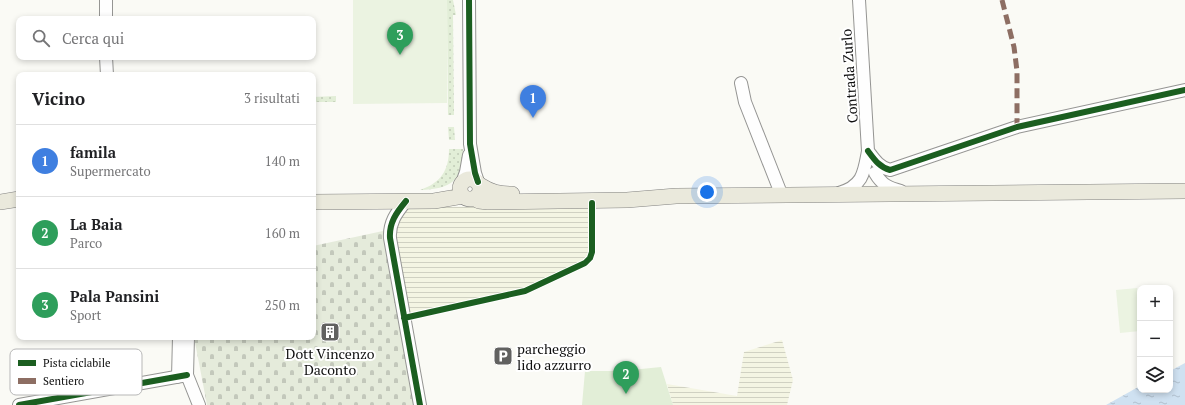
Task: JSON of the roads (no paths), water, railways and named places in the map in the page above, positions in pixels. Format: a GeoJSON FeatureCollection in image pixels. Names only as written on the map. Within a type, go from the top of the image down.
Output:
{"type":"FeatureCollection","features":[{"type":"Feature","properties":{"kind":"main road"},"geometry":{"type":"LineString","coordinates":[[470,188],[479,201],[488,202],[627,200],[676,196],[1185,191]]}},
{"type":"Feature","properties":{"kind":"main road"},"geometry":{"type":"LineString","coordinates":[[316,196],[432,195],[470,188]]}},
{"type":"Feature","properties":{"kind":"main road"},"geometry":{"type":"LineString","coordinates":[[316,202],[440,201],[470,188]]}},
{"type":"Feature","properties":{"kind":"main road"},"geometry":{"type":"LineString","coordinates":[[0,202],[16,199]]}},
{"type":"Feature","properties":{"kind":"main road"},"geometry":{"type":"LineString","coordinates":[[0,202],[16,204]]}},
{"type":"Feature","properties":{"kind":"street"},"geometry":{"type":"LineString","coordinates":[[106,0],[106,16]]}},
{"type":"Feature","properties":{"kind":"street"},"geometry":{"type":"LineString","coordinates":[[469,0],[470,144],[466,172],[470,188]]}},
{"type":"Feature","properties":{"kind":"street","name":"Contrada Zurlo"},"geometry":{"type":"LineString","coordinates":[[859,0],[870,172]]}},
{"type":"Feature","properties":{"kind":"street"},"geometry":{"type":"LineString","coordinates":[[106,60],[107,72]]}},
{"type":"Feature","properties":{"kind":"street"},"geometry":{"type":"LineString","coordinates":[[741,83],[745,102],[782,196]]}},
{"type":"Feature","properties":{"kind":"street"},"geometry":{"type":"LineString","coordinates":[[868,151],[883,168],[890,170],[1017,127],[1185,90]]}},
{"type":"Feature","properties":{"kind":"street"},"geometry":{"type":"LineString","coordinates":[[870,172],[887,187],[918,194]]}},
{"type":"Feature","properties":{"kind":"street"},"geometry":{"type":"LineString","coordinates":[[870,172],[866,186],[870,195]]}},
{"type":"Feature","properties":{"kind":"street"},"geometry":{"type":"LineString","coordinates":[[832,195],[852,188],[861,178],[870,172]]}},
{"type":"Feature","properties":{"kind":"street"},"geometry":{"type":"LineString","coordinates":[[406,201],[393,220],[389,231],[420,405]]}},
{"type":"Feature","properties":{"kind":"street"},"geometry":{"type":"LineString","coordinates":[[179,340],[183,376],[199,405]]}},
{"type":"Feature","properties":{"kind":"street"},"geometry":{"type":"LineString","coordinates":[[183,376],[188,340]]}},
{"type":"Feature","properties":{"kind":"street"},"geometry":{"type":"LineString","coordinates":[[142,383],[183,376]]}},
{"type":"Feature","properties":{"kind":"street"},"geometry":{"type":"LineString","coordinates":[[19,405],[76,395]]}},
{"type":"Feature","properties":{"kind":"water"},"geometry":{"type":"Polygon","coordinates":[[[1185,363],[1185,405],[1106,405],[1137,388],[1137,393],[1173,393],[1173,369],[1185,363]]]}},
{"type":"Feature","properties":{"kind":"place","name":"Pala Pansini"},"geometry":{"type":"Point","coordinates":[400,55]}},
{"type":"Feature","properties":{"kind":"place","name":"famila"},"geometry":{"type":"Point","coordinates":[533,118]}},
{"type":"Feature","properties":{"kind":"place","name":"Dott Vincenzo Daconto"},"geometry":{"type":"Point","coordinates":[330,332]}},
{"type":"Feature","properties":{"kind":"place","name":"parcheggio lido azzurro"},"geometry":{"type":"Point","coordinates":[503,356]}},
{"type":"Feature","properties":{"kind":"place","name":"La Baia"},"geometry":{"type":"Point","coordinates":[626,394]}}]}
